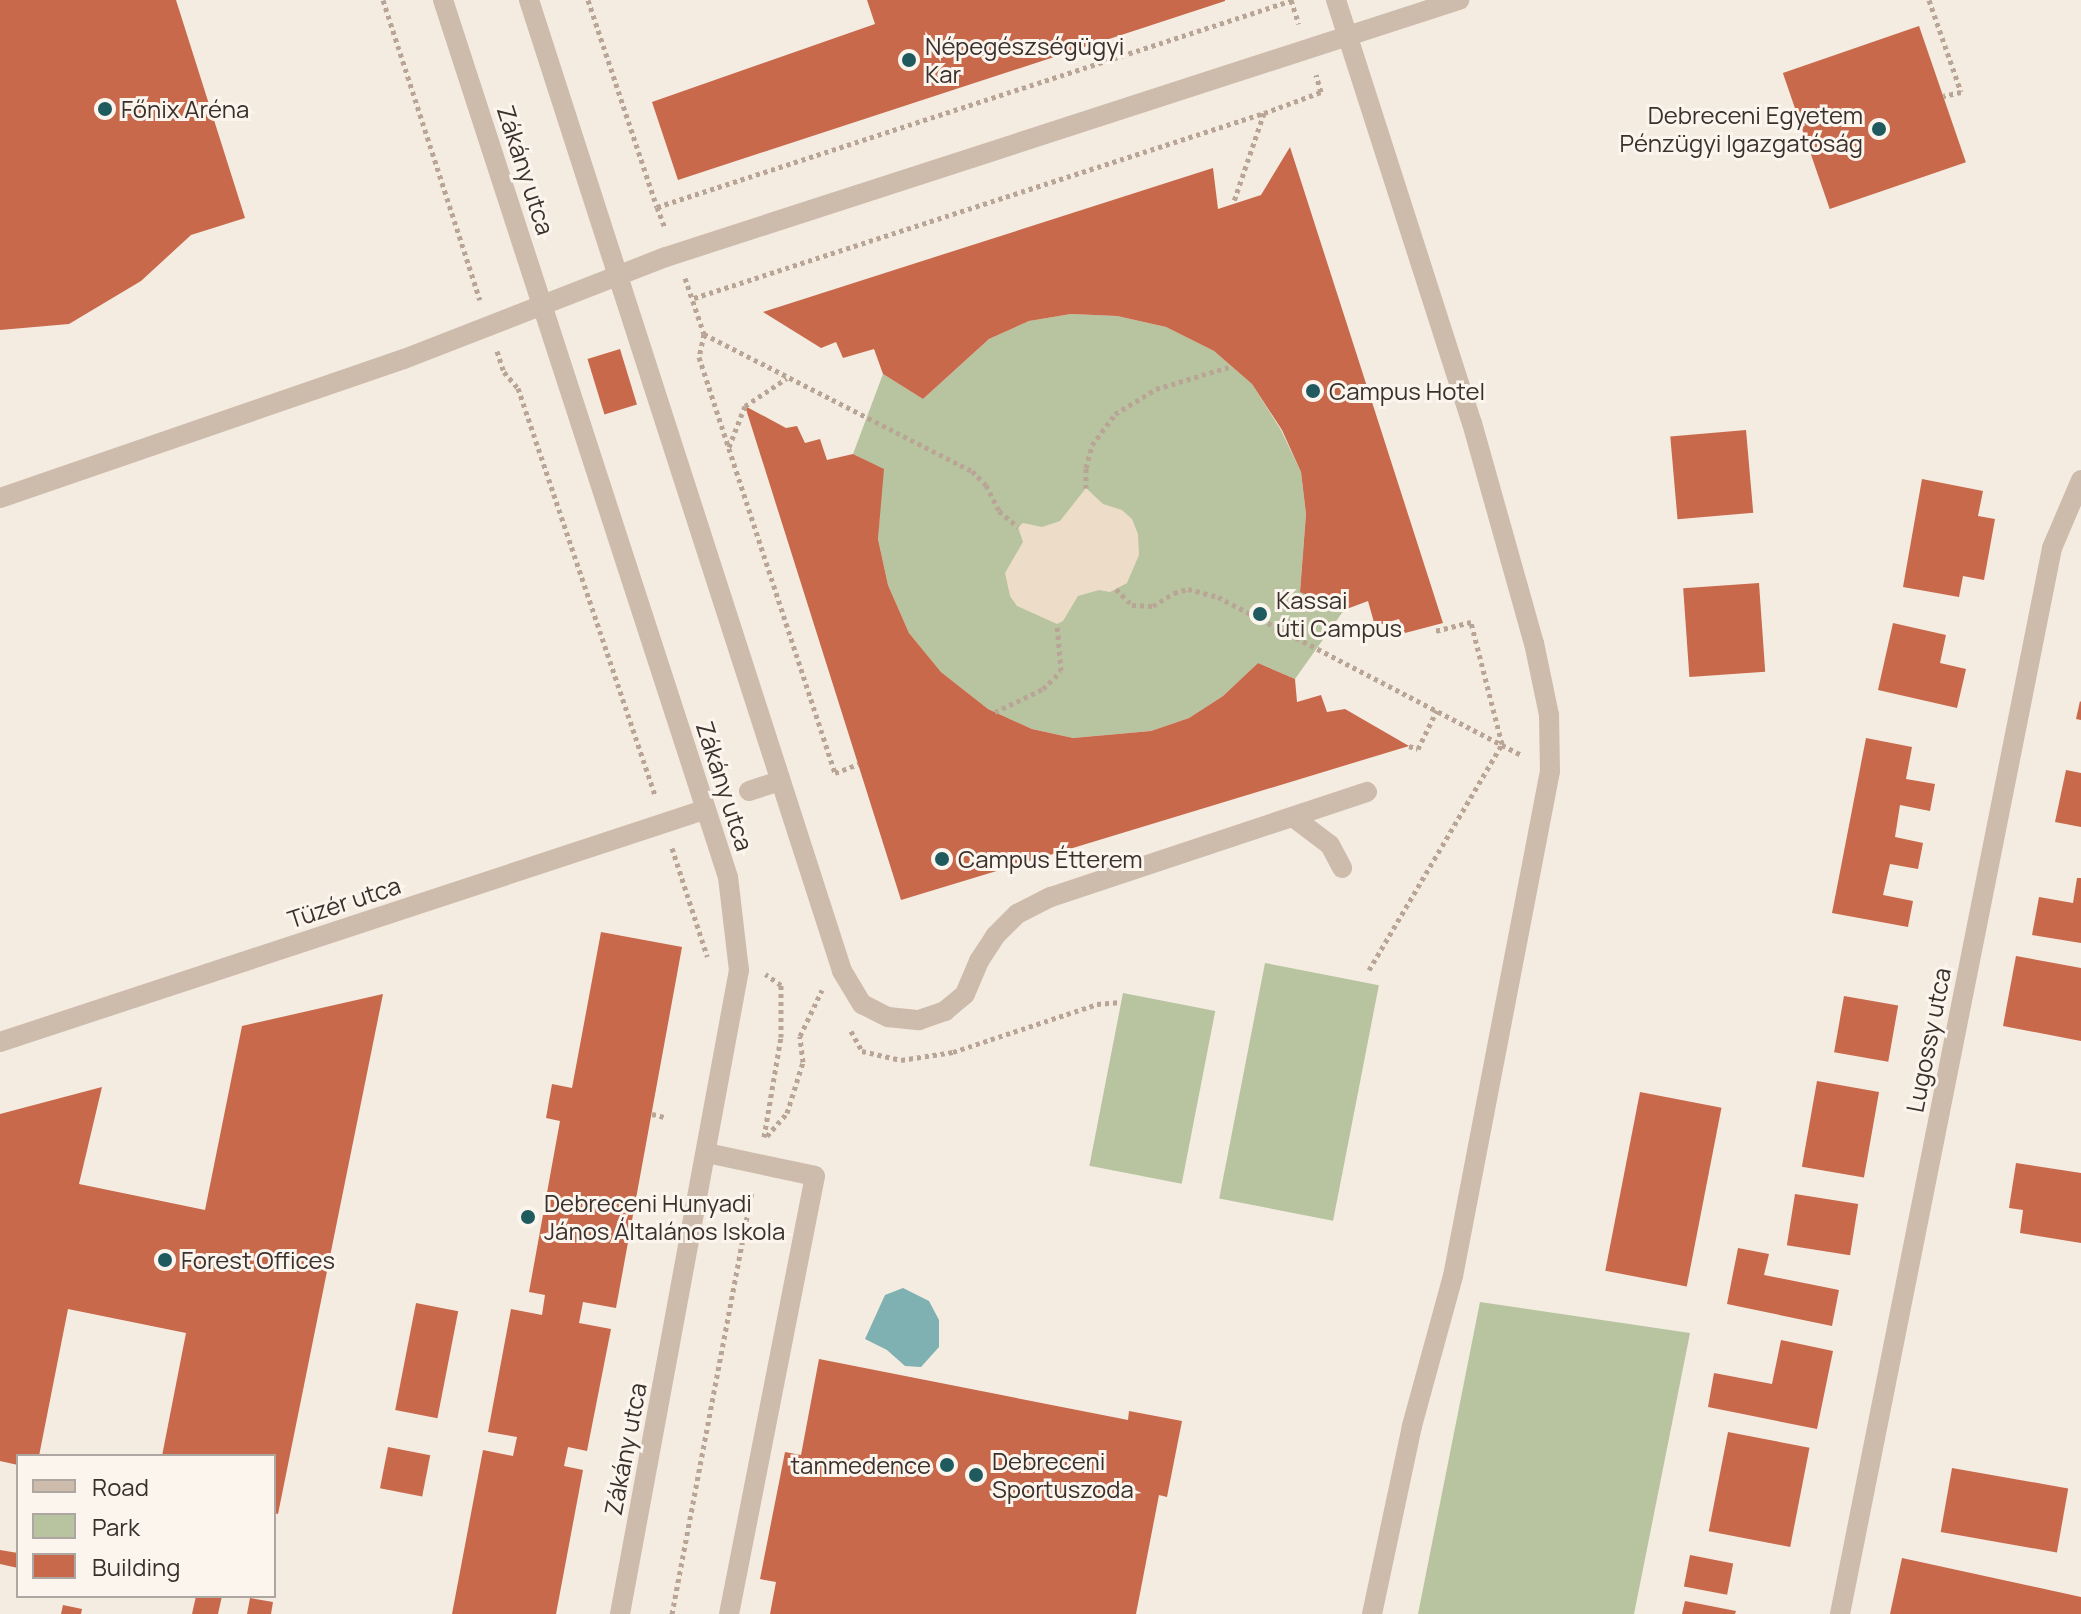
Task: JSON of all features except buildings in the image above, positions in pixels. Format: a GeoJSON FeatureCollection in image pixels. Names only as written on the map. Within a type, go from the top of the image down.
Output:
{"type":"FeatureCollection","features":[{"type":"Feature","properties":{"kind":"street","name":"Zákány utca"},"geometry":{"type":"LineString","coordinates":[[443,0],[728,877],[739,970],[620,1614]]}},
{"type":"Feature","properties":{"kind":"street"},"geometry":{"type":"LineString","coordinates":[[529,0],[844,978],[862,1004],[888,1017],[919,1020],[945,1011],[965,994],[979,961],[995,936],[1017,914],[1051,897],[1367,792]]}},
{"type":"Feature","properties":{"kind":"street"},"geometry":{"type":"LineString","coordinates":[[1336,0],[1472,423],[1534,643],[1549,715],[1550,771],[1450,1291],[1412,1426],[1372,1614]]}},
{"type":"Feature","properties":{"kind":"street"},"geometry":{"type":"LineString","coordinates":[[0,498],[489,327],[618,275],[1459,0]]}},
{"type":"Feature","properties":{"kind":"street","name":"Lugossy utca"},"geometry":{"type":"LineString","coordinates":[[1840,1614],[2052,548],[2081,480]]}},
{"type":"Feature","properties":{"kind":"street"},"geometry":{"type":"LineString","coordinates":[[749,791],[780,781]]}},
{"type":"Feature","properties":{"kind":"street","name":"Tüzér utca"},"geometry":{"type":"LineString","coordinates":[[0,1042],[704,810]]}},
{"type":"Feature","properties":{"kind":"street"},"geometry":{"type":"LineString","coordinates":[[1293,817],[1330,845],[1342,868]]}},
{"type":"Feature","properties":{"kind":"street"},"geometry":{"type":"LineString","coordinates":[[707,1153],[815,1176],[729,1614]]}},
{"type":"Feature","properties":{"kind":"path"},"geometry":{"type":"LineString","coordinates":[[383,0],[504,372],[518,388],[710,966],[769,974],[781,985],[781,1037],[763,1140],[787,1113],[803,1062],[800,1036],[820,992],[844,978]]}},
{"type":"Feature","properties":{"kind":"path"},"geometry":{"type":"LineString","coordinates":[[588,0],[657,207],[1293,0]]}},
{"type":"Feature","properties":{"kind":"path"},"geometry":{"type":"LineString","coordinates":[[1929,0],[1961,92],[1943,96]]}},
{"type":"Feature","properties":{"kind":"path"},"geometry":{"type":"LineString","coordinates":[[858,764],[835,773],[699,357],[704,334],[694,298],[1264,113],[1233,204]]}},
{"type":"Feature","properties":{"kind":"path"},"geometry":{"type":"LineString","coordinates":[[704,334],[972,471],[986,485],[999,511],[1018,527]]}},
{"type":"Feature","properties":{"kind":"path"},"geometry":{"type":"LineString","coordinates":[[1086,488],[1086,468],[1092,445],[1115,414],[1156,389],[1232,366]]}},
{"type":"Feature","properties":{"kind":"path"},"geometry":{"type":"LineString","coordinates":[[728,448],[745,406],[787,378]]}},
{"type":"Feature","properties":{"kind":"path"},"geometry":{"type":"LineString","coordinates":[[1116,589],[1132,605],[1153,606],[1174,593],[1188,589],[1218,597],[1550,771]]}},
{"type":"Feature","properties":{"kind":"path"},"geometry":{"type":"LineString","coordinates":[[1369,970],[1502,744],[1471,622],[1435,631]]}},
{"type":"Feature","properties":{"kind":"path"},"geometry":{"type":"LineString","coordinates":[[995,712],[1043,689],[1061,671],[1057,624]]}},
{"type":"Feature","properties":{"kind":"path"},"geometry":{"type":"LineString","coordinates":[[1409,746],[1418,749],[1437,710]]}},
{"type":"Feature","properties":{"kind":"path"},"geometry":{"type":"LineString","coordinates":[[862,1004],[854,1016],[851,1032],[862,1051],[901,1060],[953,1052],[1097,1004],[1121,1002]]}},
{"type":"Feature","properties":{"kind":"path"},"geometry":{"type":"LineString","coordinates":[[652,1114],[664,1117]]}},
{"type":"Feature","properties":{"kind":"path"},"geometry":{"type":"LineString","coordinates":[[672,1614],[759,1162]]}},
{"type":"Feature","properties":{"kind":"green space"},"geometry":{"type":"Polygon","coordinates":[[[1071,314],[1117,316],[1166,327],[1214,351],[1252,384],[1281,430],[1301,472],[1306,514],[1300,591],[1344,610],[1295,679],[1258,663],[1223,696],[1189,718],[1151,731],[1073,738],[1032,729],[988,709],[941,672],[909,633],[888,585],[878,539],[883,469],[853,454],[883,374],[923,399],[989,339],[1029,321],[1071,314]]]}},
{"type":"Feature","properties":{"kind":"green space"},"geometry":{"type":"Polygon","coordinates":[[[1265,963],[1379,985],[1333,1221],[1219,1199],[1265,963]]]}},
{"type":"Feature","properties":{"kind":"green space"},"geometry":{"type":"Polygon","coordinates":[[[1123,993],[1215,1011],[1182,1184],[1089,1166],[1123,993]]]}},
{"type":"Feature","properties":{"kind":"green space"},"geometry":{"type":"Polygon","coordinates":[[[1480,1302],[1690,1333],[1634,1614],[1418,1614],[1480,1302]]]}},
{"type":"Feature","properties":{"kind":"shaded area"},"geometry":{"type":"Polygon","coordinates":[[[1086,488],[1103,504],[1122,510],[1132,519],[1138,534],[1139,555],[1127,583],[1110,592],[1099,590],[1078,596],[1063,621],[1057,624],[1017,606],[1010,596],[1005,573],[1023,542],[1018,527],[1023,523],[1042,527],[1060,521],[1086,488]]]}},
{"type":"Feature","properties":{"kind":"water"},"geometry":{"type":"Polygon","coordinates":[[[903,1288],[929,1301],[939,1320],[939,1347],[921,1367],[905,1366],[887,1350],[865,1339],[885,1295],[903,1288]]]}},
{"type":"Feature","properties":{"kind":"place","name":"Népegészségügyi Kar"},"geometry":{"type":"Point","coordinates":[909,60]}},
{"type":"Feature","properties":{"kind":"place","name":"Főnix Aréna"},"geometry":{"type":"Point","coordinates":[105,109]}},
{"type":"Feature","properties":{"kind":"place","name":"Debreceni Egyetem Pénzügyi Igazgatóság"},"geometry":{"type":"Point","coordinates":[1879,129]}},
{"type":"Feature","properties":{"kind":"place","name":"Campus Hotel"},"geometry":{"type":"Point","coordinates":[1313,391]}},
{"type":"Feature","properties":{"kind":"place","name":"Kassai úti Campus"},"geometry":{"type":"Point","coordinates":[1260,614]}},
{"type":"Feature","properties":{"kind":"place","name":"Campus Étterem"},"geometry":{"type":"Point","coordinates":[942,859]}},
{"type":"Feature","properties":{"kind":"place","name":"Debreceni Hunyadi János Általános Iskola"},"geometry":{"type":"Point","coordinates":[528,1217]}},
{"type":"Feature","properties":{"kind":"place","name":"Forest Offices"},"geometry":{"type":"Point","coordinates":[165,1260]}},
{"type":"Feature","properties":{"kind":"place","name":"tanmedence"},"geometry":{"type":"Point","coordinates":[947,1465]}},
{"type":"Feature","properties":{"kind":"place","name":"Debreceni Sportuszoda"},"geometry":{"type":"Point","coordinates":[976,1475]}}]}
